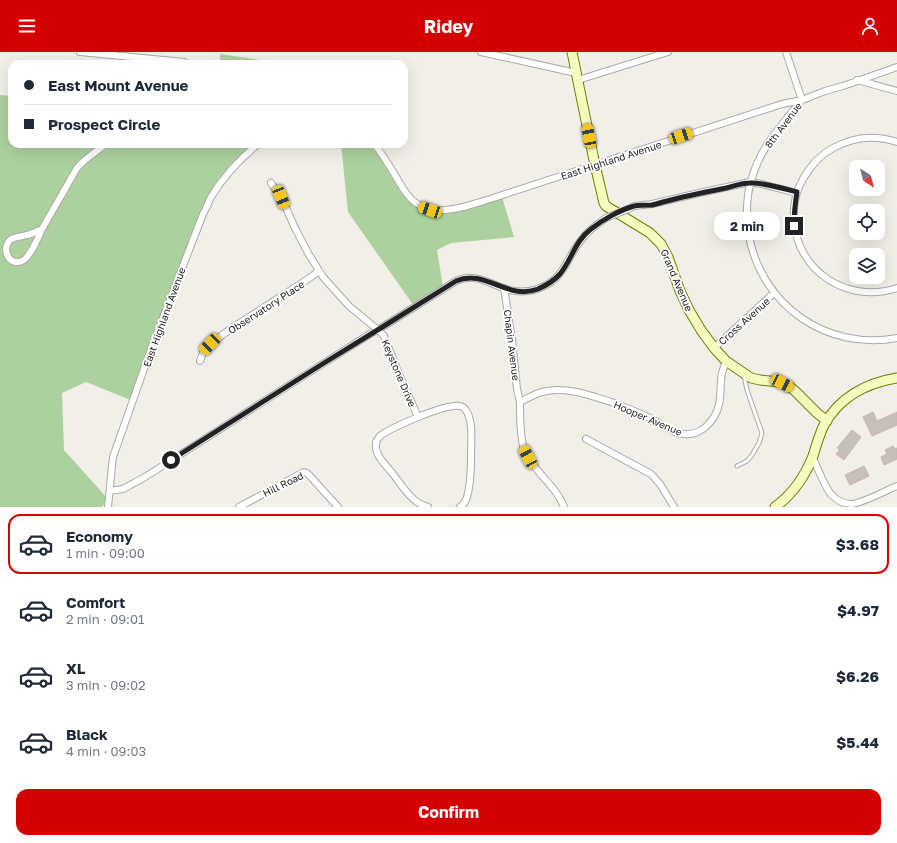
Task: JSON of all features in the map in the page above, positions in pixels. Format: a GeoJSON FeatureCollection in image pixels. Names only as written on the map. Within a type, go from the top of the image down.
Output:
{"type":"FeatureCollection","features":[{"type":"Feature","properties":{"kind":"street"},"geometry":{"type":"LineString","coordinates":[[80,52],[163,60]]}},
{"type":"Feature","properties":{"kind":"street"},"geometry":{"type":"LineString","coordinates":[[481,52],[577,77],[593,76],[668,52]]}},
{"type":"Feature","properties":{"kind":"street","name":"Grand Avenue"},"geometry":{"type":"LineString","coordinates":[[572,52],[595,165],[606,206],[650,232],[662,244],[689,310],[700,330],[726,361],[751,378],[780,382],[790,387],[826,421]]}},
{"type":"Feature","properties":{"kind":"street"},"geometry":{"type":"LineString","coordinates":[[786,52],[802,100]]}},
{"type":"Feature","properties":{"kind":"street","name":"East Highland Avenue"},"geometry":{"type":"LineString","coordinates":[[378,148],[404,190],[422,207],[430,210],[460,208],[782,104],[802,100],[897,67]]}},
{"type":"Feature","properties":{"kind":"street"},"geometry":{"type":"LineString","coordinates":[[857,80],[897,91]]}},
{"type":"Feature","properties":{"kind":"street","name":"8th Avenue"},"geometry":{"type":"LineString","coordinates":[[802,100],[770,139],[754,170],[750,182],[747,219],[751,247],[757,263],[764,278],[774,293],[798,315],[813,325],[842,337],[858,340],[897,338]]}},
{"type":"Feature","properties":{"kind":"street"},"geometry":{"type":"LineString","coordinates":[[897,142],[885,139],[862,138],[851,140],[831,149],[814,164],[801,182],[797,192],[794,214],[794,226],[800,247],[812,266],[820,274],[839,286],[859,292],[880,292],[897,288]]}},
{"type":"Feature","properties":{"kind":"street"},"geometry":{"type":"LineString","coordinates":[[42,229],[29,235],[11,239],[6,246],[6,251],[12,262],[20,262],[25,259],[33,248],[76,168],[100,148]]}},
{"type":"Feature","properties":{"kind":"street","name":"East Highland Avenue"},"geometry":{"type":"LineString","coordinates":[[108,507],[112,466],[120,436],[203,214],[219,184],[253,148]]}},
{"type":"Feature","properties":{"kind":"street"},"geometry":{"type":"LineString","coordinates":[[110,491],[123,489],[145,477],[456,281],[468,277],[474,277],[504,288],[518,291],[531,291],[552,282],[562,271],[578,244],[590,230],[606,218],[634,206],[652,204],[750,182],[797,192]]}},
{"type":"Feature","properties":{"kind":"street","name":"Keystone Drive"},"geometry":{"type":"LineString","coordinates":[[271,183],[281,197],[308,253],[323,277],[346,303],[384,336],[418,417]]}},
{"type":"Feature","properties":{"kind":"street","name":"Observatory Place"},"geometry":{"type":"LineString","coordinates":[[200,361],[204,350],[216,339],[319,271]]}},
{"type":"Feature","properties":{"kind":"street","name":"Chapin Avenue"},"geometry":{"type":"LineString","coordinates":[[504,288],[520,402]]}},
{"type":"Feature","properties":{"kind":"street","name":"Cross Avenue"},"geometry":{"type":"LineString","coordinates":[[714,348],[774,293]]}},
{"type":"Feature","properties":{"kind":"street","name":"Hooper Avenue"},"geometry":{"type":"LineString","coordinates":[[520,402],[542,392],[568,390],[596,397],[633,410],[674,432],[691,434],[708,425],[717,411],[720,399],[722,373],[726,361]]}},
{"type":"Feature","properties":{"kind":"street"},"geometry":{"type":"LineString","coordinates":[[776,507],[785,500],[805,474],[822,428],[838,406],[856,392],[878,382],[897,378]]}},
{"type":"Feature","properties":{"kind":"street"},"geometry":{"type":"LineString","coordinates":[[520,402],[522,441],[524,449],[535,468],[559,495],[564,507]]}},
{"type":"Feature","properties":{"kind":"street","name":"Keystone Drive"},"geometry":{"type":"LineString","coordinates":[[428,507],[417,502],[411,497],[381,459],[376,450],[376,441],[387,432],[418,417],[452,406],[459,406],[466,409],[469,416],[471,432],[471,464],[467,497],[460,507]]}},
{"type":"Feature","properties":{"kind":"street"},"geometry":{"type":"LineString","coordinates":[[586,439],[651,474],[660,484],[674,507]]}},
{"type":"Feature","properties":{"kind":"street"},"geometry":{"type":"LineString","coordinates":[[812,457],[831,493],[836,499],[843,502],[850,504],[860,502],[897,486]]}},
{"type":"Feature","properties":{"kind":"street","name":"Hill Road"},"geometry":{"type":"LineString","coordinates":[[239,507],[304,472],[310,476],[338,507]]}},
{"type":"Feature","properties":{"kind":"lane"},"geometry":{"type":"LineString","coordinates":[[737,466],[747,461],[752,455],[759,443],[762,433],[747,390],[744,374]]}},
{"type":"Feature","properties":{"kind":"green space"},"geometry":{"type":"Polygon","coordinates":[[[220,54],[260,60],[220,60],[220,54]]]}},
{"type":"Feature","properties":{"kind":"green space"},"geometry":{"type":"Polygon","coordinates":[[[0,95],[8,96],[8,148],[254,148],[213,194],[133,401],[86,382],[62,393],[64,450],[108,499],[102,507],[0,507],[0,95]]]}},
{"type":"Feature","properties":{"kind":"green space"},"geometry":{"type":"Polygon","coordinates":[[[341,148],[375,148],[420,205],[451,212],[502,197],[514,237],[451,243],[437,250],[443,287],[414,306],[348,212],[341,148]]]}},
{"type":"Feature","properties":{"kind":"building"},"geometry":{"type":"Polygon","coordinates":[[[873,412],[877,421],[897,412],[897,425],[872,436],[863,417],[873,412]]]}},
{"type":"Feature","properties":{"kind":"building"},"geometry":{"type":"Polygon","coordinates":[[[852,430],[861,437],[844,460],[836,454],[840,450],[837,448],[852,430]]]}},
{"type":"Feature","properties":{"kind":"building"},"geometry":{"type":"Polygon","coordinates":[[[893,446],[895,449],[897,448],[897,459],[884,465],[881,457],[887,454],[885,450],[893,446]]]}},
{"type":"Feature","properties":{"kind":"building"},"geometry":{"type":"Polygon","coordinates":[[[864,466],[869,476],[850,485],[845,475],[864,466]]]}},
{"type":"Feature","properties":{"kind":"route"},"geometry":{"type":"LineString","coordinates":[[171,460],[456,281],[468,277],[474,277],[504,288],[524,292],[537,289],[552,282],[560,274],[578,244],[590,230],[606,218],[634,206],[667,201],[750,182],[797,192],[794,226]]}}]}
